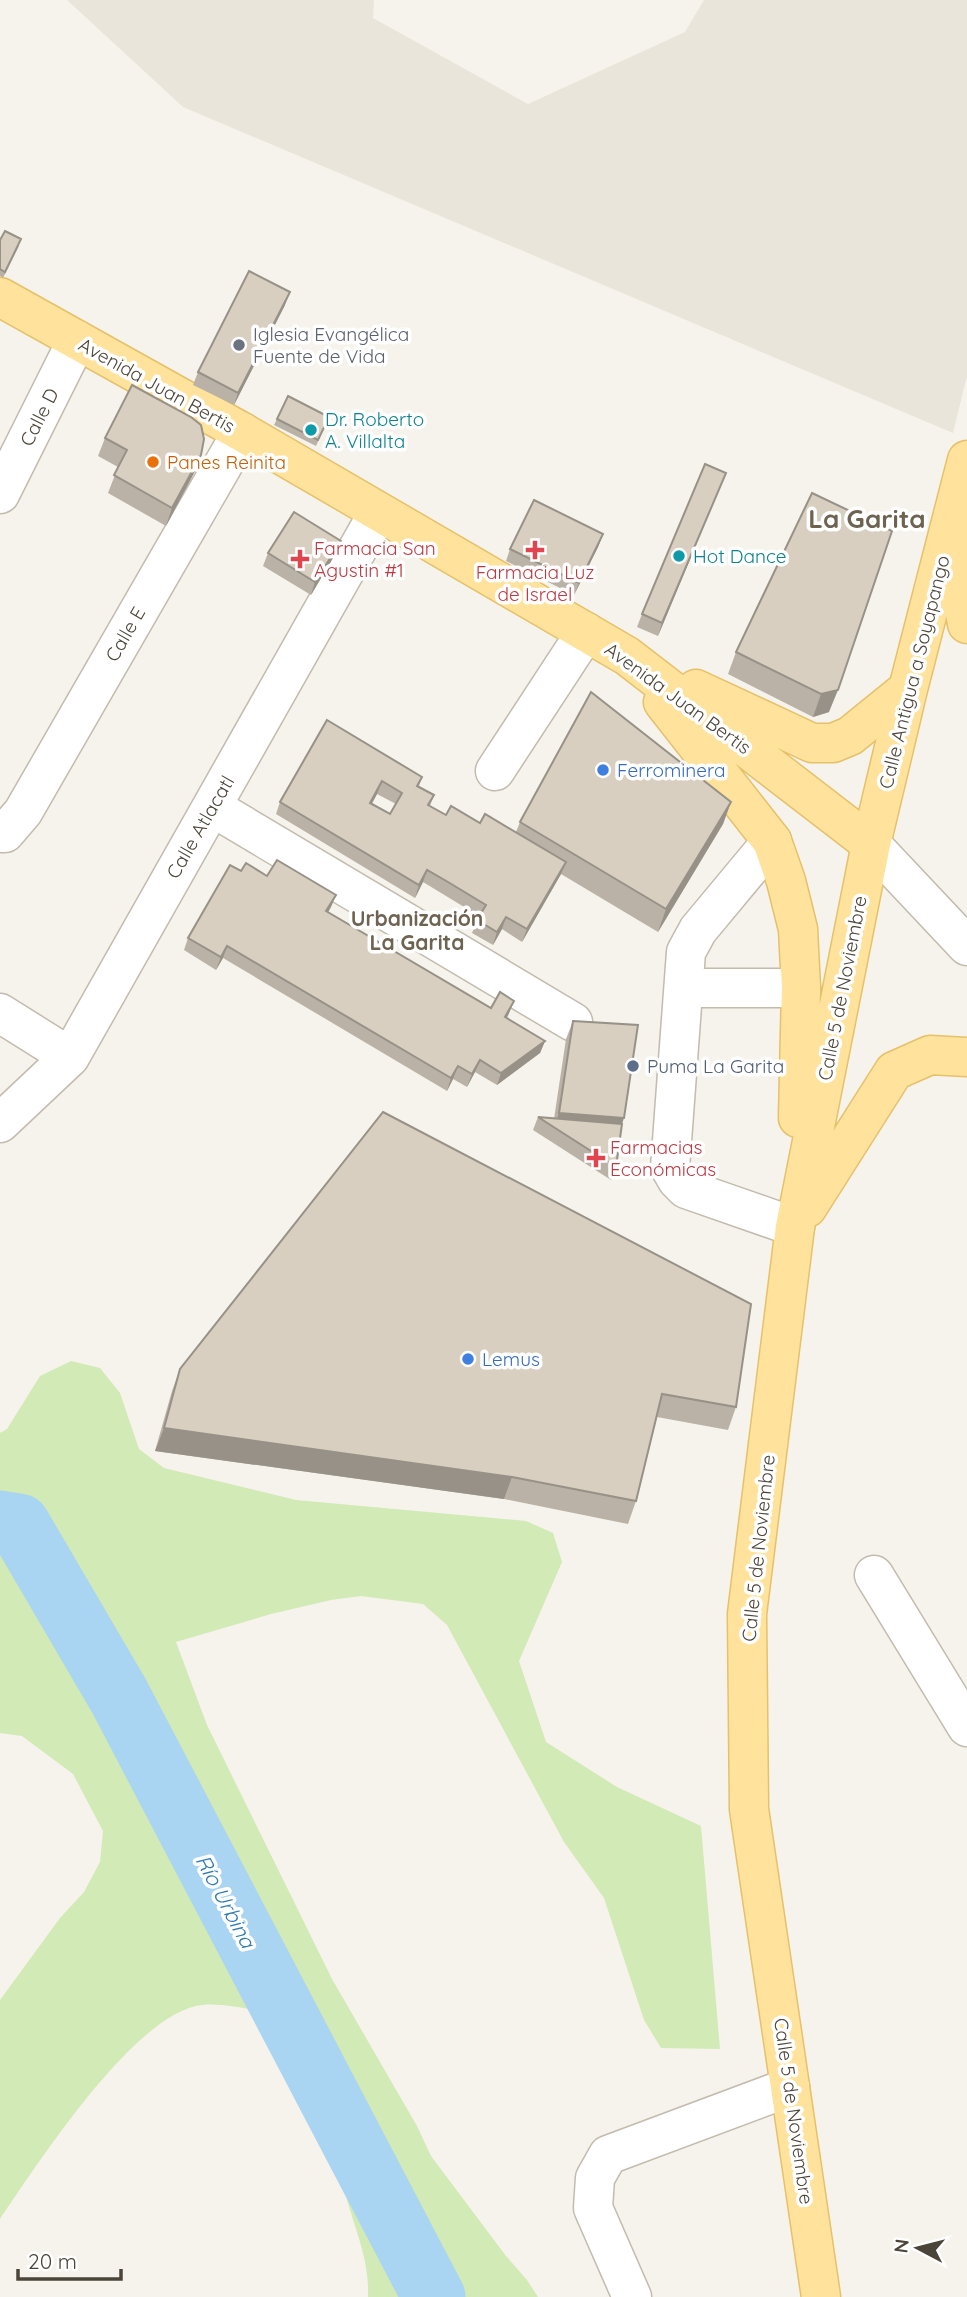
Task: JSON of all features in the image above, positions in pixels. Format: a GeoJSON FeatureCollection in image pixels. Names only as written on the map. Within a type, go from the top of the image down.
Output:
{"type":"FeatureCollection","features":[{"type":"Feature","properties":{"kind":"main road","name":"Avenida Juan Bertis"},"geometry":{"type":"LineString","coordinates":[[0,297],[242,432],[628,656],[871,844]]}},
{"type":"Feature","properties":{"kind":"main road","name":"Calle Antigua a Soyapango"},"geometry":{"type":"LineString","coordinates":[[871,844],[967,460]]}},
{"type":"Feature","properties":{"kind":"main road"},"geometry":{"type":"LineString","coordinates":[[950,530],[967,624]]}},
{"type":"Feature","properties":{"kind":"main road"},"geometry":{"type":"LineString","coordinates":[[628,656],[812,743],[833,743],[850,736],[908,689]]}},
{"type":"Feature","properties":{"kind":"main road"},"geometry":{"type":"LineString","coordinates":[[628,656],[772,841],[786,881],[798,929],[801,988],[794,1227]]}},
{"type":"Feature","properties":{"kind":"main road","name":"Calle 5 de Noviembre"},"geometry":{"type":"LineString","coordinates":[[821,2297],[749,1808],[747,1614],[794,1227],[871,844]]}},
{"type":"Feature","properties":{"kind":"main road"},"geometry":{"type":"LineString","coordinates":[[794,1227],[894,1070],[930,1055],[967,1058]]}},
{"type":"Feature","properties":{"kind":"street","name":"Calle D"},"geometry":{"type":"LineString","coordinates":[[0,495],[77,340]]}},
{"type":"Feature","properties":{"kind":"street","name":"Calle E"},"geometry":{"type":"LineString","coordinates":[[2,833],[23,812],[242,432]]}},
{"type":"Feature","properties":{"kind":"street","name":"Calle Atlacatl"},"geometry":{"type":"LineString","coordinates":[[0,1123],[70,1057],[378,513]]}},
{"type":"Feature","properties":{"kind":"street"},"geometry":{"type":"LineString","coordinates":[[495,771],[586,632]]}},
{"type":"Feature","properties":{"kind":"street"},"geometry":{"type":"LineString","coordinates":[[212,807],[573,1021]]}},
{"type":"Feature","properties":{"kind":"street"},"geometry":{"type":"LineString","coordinates":[[772,841],[698,930],[686,952],[670,1168],[677,1181],[686,1189],[794,1227]]}},
{"type":"Feature","properties":{"kind":"street"},"geometry":{"type":"LineString","coordinates":[[871,844],[967,946]]}},
{"type":"Feature","properties":{"kind":"street"},"geometry":{"type":"LineString","coordinates":[[684,988],[801,988]]}},
{"type":"Feature","properties":{"kind":"street"},"geometry":{"type":"LineString","coordinates":[[0,1013],[70,1057]]}},
{"type":"Feature","properties":{"kind":"street"},"geometry":{"type":"LineString","coordinates":[[874,1575],[967,1727]]}},
{"type":"Feature","properties":{"kind":"street"},"geometry":{"type":"LineString","coordinates":[[632,2297],[593,2208],[595,2178],[608,2155],[790,2087]]}},
{"type":"Feature","properties":{"kind":"shaded area"},"geometry":{"type":"Polygon","coordinates":[[[67,0],[374,0],[373,18],[528,104],[685,32],[704,0],[967,0],[967,376],[953,433],[183,107],[67,0]]]}},
{"type":"Feature","properties":{"kind":"green space"},"geometry":{"type":"Polygon","coordinates":[[[71,1361],[100,1368],[120,1393],[139,1449],[164,1468],[296,1500],[526,1521],[553,1533],[562,1562],[519,1661],[546,1742],[617,1787],[701,1826],[720,2049],[661,2048],[644,2020],[604,1898],[564,1842],[447,1625],[423,1604],[361,1596],[331,1600],[271,1614],[176,1642],[207,1725],[332,1979],[417,2126],[431,2156],[538,2297],[368,2297],[361,2244],[315,2108],[291,2058],[261,2011],[232,2006],[202,2005],[176,2014],[147,2034],[90,2094],[0,2219],[0,2000],[60,1918],[84,1892],[100,1862],[103,1831],[73,1774],[22,1736],[0,1733],[0,1433],[7,1429],[40,1376],[71,1361]]]}},
{"type":"Feature","properties":{"kind":"building"},"geometry":{"type":"Polygon","coordinates":[[[5,231],[21,239],[5,272],[0,269],[0,240],[5,231]]]}},
{"type":"Feature","properties":{"kind":"building","name":"Iglesia Evangélica Fuente de Vida"},"geometry":{"type":"Polygon","coordinates":[[[249,271],[290,292],[238,393],[198,372],[249,271]]]}},
{"type":"Feature","properties":{"kind":"building","name":"Panes Reinita"},"geometry":{"type":"Polygon","coordinates":[[[132,385],[201,425],[204,439],[201,455],[172,508],[114,475],[127,450],[105,438],[132,385]]]}},
{"type":"Feature","properties":{"kind":"building"},"geometry":{"type":"Polygon","coordinates":[[[288,396],[329,417],[318,440],[277,419],[288,396]]]}},
{"type":"Feature","properties":{"kind":"building","name":"Hot Dance"},"geometry":{"type":"Polygon","coordinates":[[[705,464],[726,473],[662,623],[642,614],[705,464]]]}},
{"type":"Feature","properties":{"kind":"building"},"geometry":{"type":"Polygon","coordinates":[[[812,493],[892,531],[838,690],[821,694],[736,652],[812,493]]]}},
{"type":"Feature","properties":{"kind":"building"},"geometry":{"type":"Polygon","coordinates":[[[534,500],[603,534],[579,583],[510,549],[534,500]]]}},
{"type":"Feature","properties":{"kind":"building","name":"Farmacia San Agustin #1"},"geometry":{"type":"Polygon","coordinates":[[[294,512],[341,541],[315,582],[268,553],[294,512]]]}},
{"type":"Feature","properties":{"kind":"building","name":"Ferrominera"},"geometry":{"type":"Polygon","coordinates":[[[591,692],[731,802],[666,909],[520,822],[591,692]]]}},
{"type":"Feature","properties":{"kind":"building"},"geometry":{"type":"Polygon","coordinates":[[[327,720],[422,777],[417,786],[434,795],[428,805],[446,815],[451,806],[480,823],[485,814],[566,862],[527,929],[506,917],[497,932],[477,920],[486,905],[448,882],[427,870],[419,885],[280,802],[327,720]],[[382,781],[370,803],[390,814],[402,793],[382,781]]]}},
{"type":"Feature","properties":{"kind":"building"},"geometry":{"type":"Polygon","coordinates":[[[277,860],[336,895],[326,911],[491,1008],[500,992],[514,1001],[505,1017],[545,1041],[501,1073],[480,1060],[472,1074],[458,1066],[451,1078],[227,946],[221,957],[188,938],[230,865],[241,871],[246,863],[267,876],[277,860]]]}},
{"type":"Feature","properties":{"kind":"building"},"geometry":{"type":"Polygon","coordinates":[[[573,1021],[638,1025],[624,1118],[559,1113],[573,1021]]]}},
{"type":"Feature","properties":{"kind":"building","name":"Lemus"},"geometry":{"type":"Polygon","coordinates":[[[383,1112],[751,1304],[736,1407],[662,1394],[636,1501],[512,1477],[164,1428],[180,1369],[383,1112]]]}},
{"type":"Feature","properties":{"kind":"building"},"geometry":{"type":"Polygon","coordinates":[[[538,1117],[622,1124],[616,1167],[538,1117]]]}},
{"type":"Feature","properties":{"kind":"waterway","name":"Río Urbina"},"geometry":{"type":"LineString","coordinates":[[0,1522],[19,1525],[119,1696],[434,2297]]}},
{"type":"Feature","properties":{"kind":"place","name":"Iglesia Evangélica Fuente de Vida"},"geometry":{"type":"Point","coordinates":[239,345]}},
{"type":"Feature","properties":{"kind":"place","name":"Dr. Roberto A. Villalta"},"geometry":{"type":"Point","coordinates":[311,430]}},
{"type":"Feature","properties":{"kind":"place","name":"Panes Reinita"},"geometry":{"type":"Point","coordinates":[153,462]}},
{"type":"Feature","properties":{"kind":"place","name":"Farmacia Luz de Israel"},"geometry":{"type":"Point","coordinates":[535,550]}},
{"type":"Feature","properties":{"kind":"place","name":"Hot Dance"},"geometry":{"type":"Point","coordinates":[679,556]}},
{"type":"Feature","properties":{"kind":"place","name":"Farmacia San Agustin #1"},"geometry":{"type":"Point","coordinates":[300,559]}},
{"type":"Feature","properties":{"kind":"place","name":"Ferrominera"},"geometry":{"type":"Point","coordinates":[603,770]}},
{"type":"Feature","properties":{"kind":"place","name":"Puma La Garita"},"geometry":{"type":"Point","coordinates":[633,1066]}},
{"type":"Feature","properties":{"kind":"place","name":"Farmacias Económicas"},"geometry":{"type":"Point","coordinates":[596,1158]}},
{"type":"Feature","properties":{"kind":"place","name":"Lemus"},"geometry":{"type":"Point","coordinates":[468,1359]}},
{"type":"Feature","properties":{"kind":"district","name":"La Garita"},"geometry":{"type":"Point","coordinates":[867,518]}},
{"type":"Feature","properties":{"kind":"district","name":"Urbanización La Garita"},"geometry":{"type":"Point","coordinates":[417,930]}}]}
